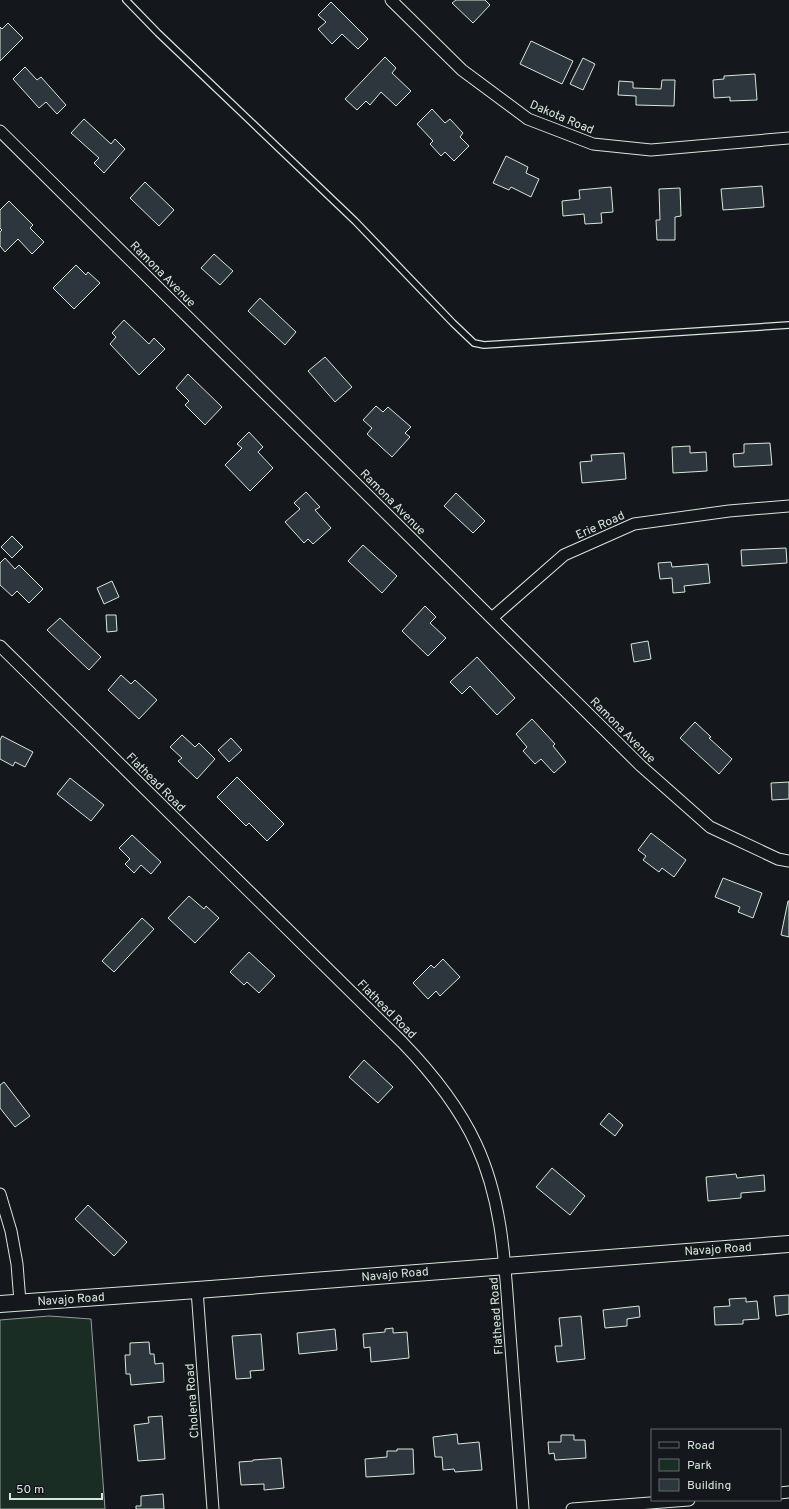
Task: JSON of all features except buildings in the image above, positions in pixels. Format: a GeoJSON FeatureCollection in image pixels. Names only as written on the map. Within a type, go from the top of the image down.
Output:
{"type":"FeatureCollection","features":[{"type":"Feature","properties":{"kind":"main road","name":"Navajo Road"},"geometry":{"type":"LineString","coordinates":[[0,1304],[789,1244]]}},
{"type":"Feature","properties":{"kind":"street","name":"Dakota Road"},"geometry":{"type":"LineString","coordinates":[[391,0],[462,70],[528,119],[593,144],[652,150],[789,138]]}},
{"type":"Feature","properties":{"kind":"street","name":"Ramona Avenue"},"geometry":{"type":"LineString","coordinates":[[0,131],[641,766],[710,827],[778,859],[789,861]]}},
{"type":"Feature","properties":{"kind":"street","name":"Erie Road"},"geometry":{"type":"LineString","coordinates":[[492,618],[564,555],[634,524],[729,511],[789,506]]}},
{"type":"Feature","properties":{"kind":"street","name":"Flathead Road"},"geometry":{"type":"LineString","coordinates":[[0,646],[402,1042],[429,1070],[466,1123],[477,1145],[494,1194],[500,1221],[505,1265],[523,1509]]}},
{"type":"Feature","properties":{"kind":"street"},"geometry":{"type":"LineString","coordinates":[[0,1194],[11,1231],[17,1264],[20,1302]]}},
{"type":"Feature","properties":{"kind":"street","name":"Cholena Road"},"geometry":{"type":"LineString","coordinates":[[197,1290],[213,1509]]}},
{"type":"Feature","properties":{"kind":"street"},"geometry":{"type":"LineString","coordinates":[[572,1509],[676,1501]]}},
{"type":"Feature","properties":{"kind":"lane"},"geometry":{"type":"LineString","coordinates":[[126,0],[158,33],[355,220],[453,323],[474,342],[484,344],[500,344],[789,325]]}},
{"type":"Feature","properties":{"kind":"green space"},"geometry":{"type":"Polygon","coordinates":[[[49,1316],[91,1319],[105,1509],[0,1509],[0,1320],[49,1316]]]}}]}
